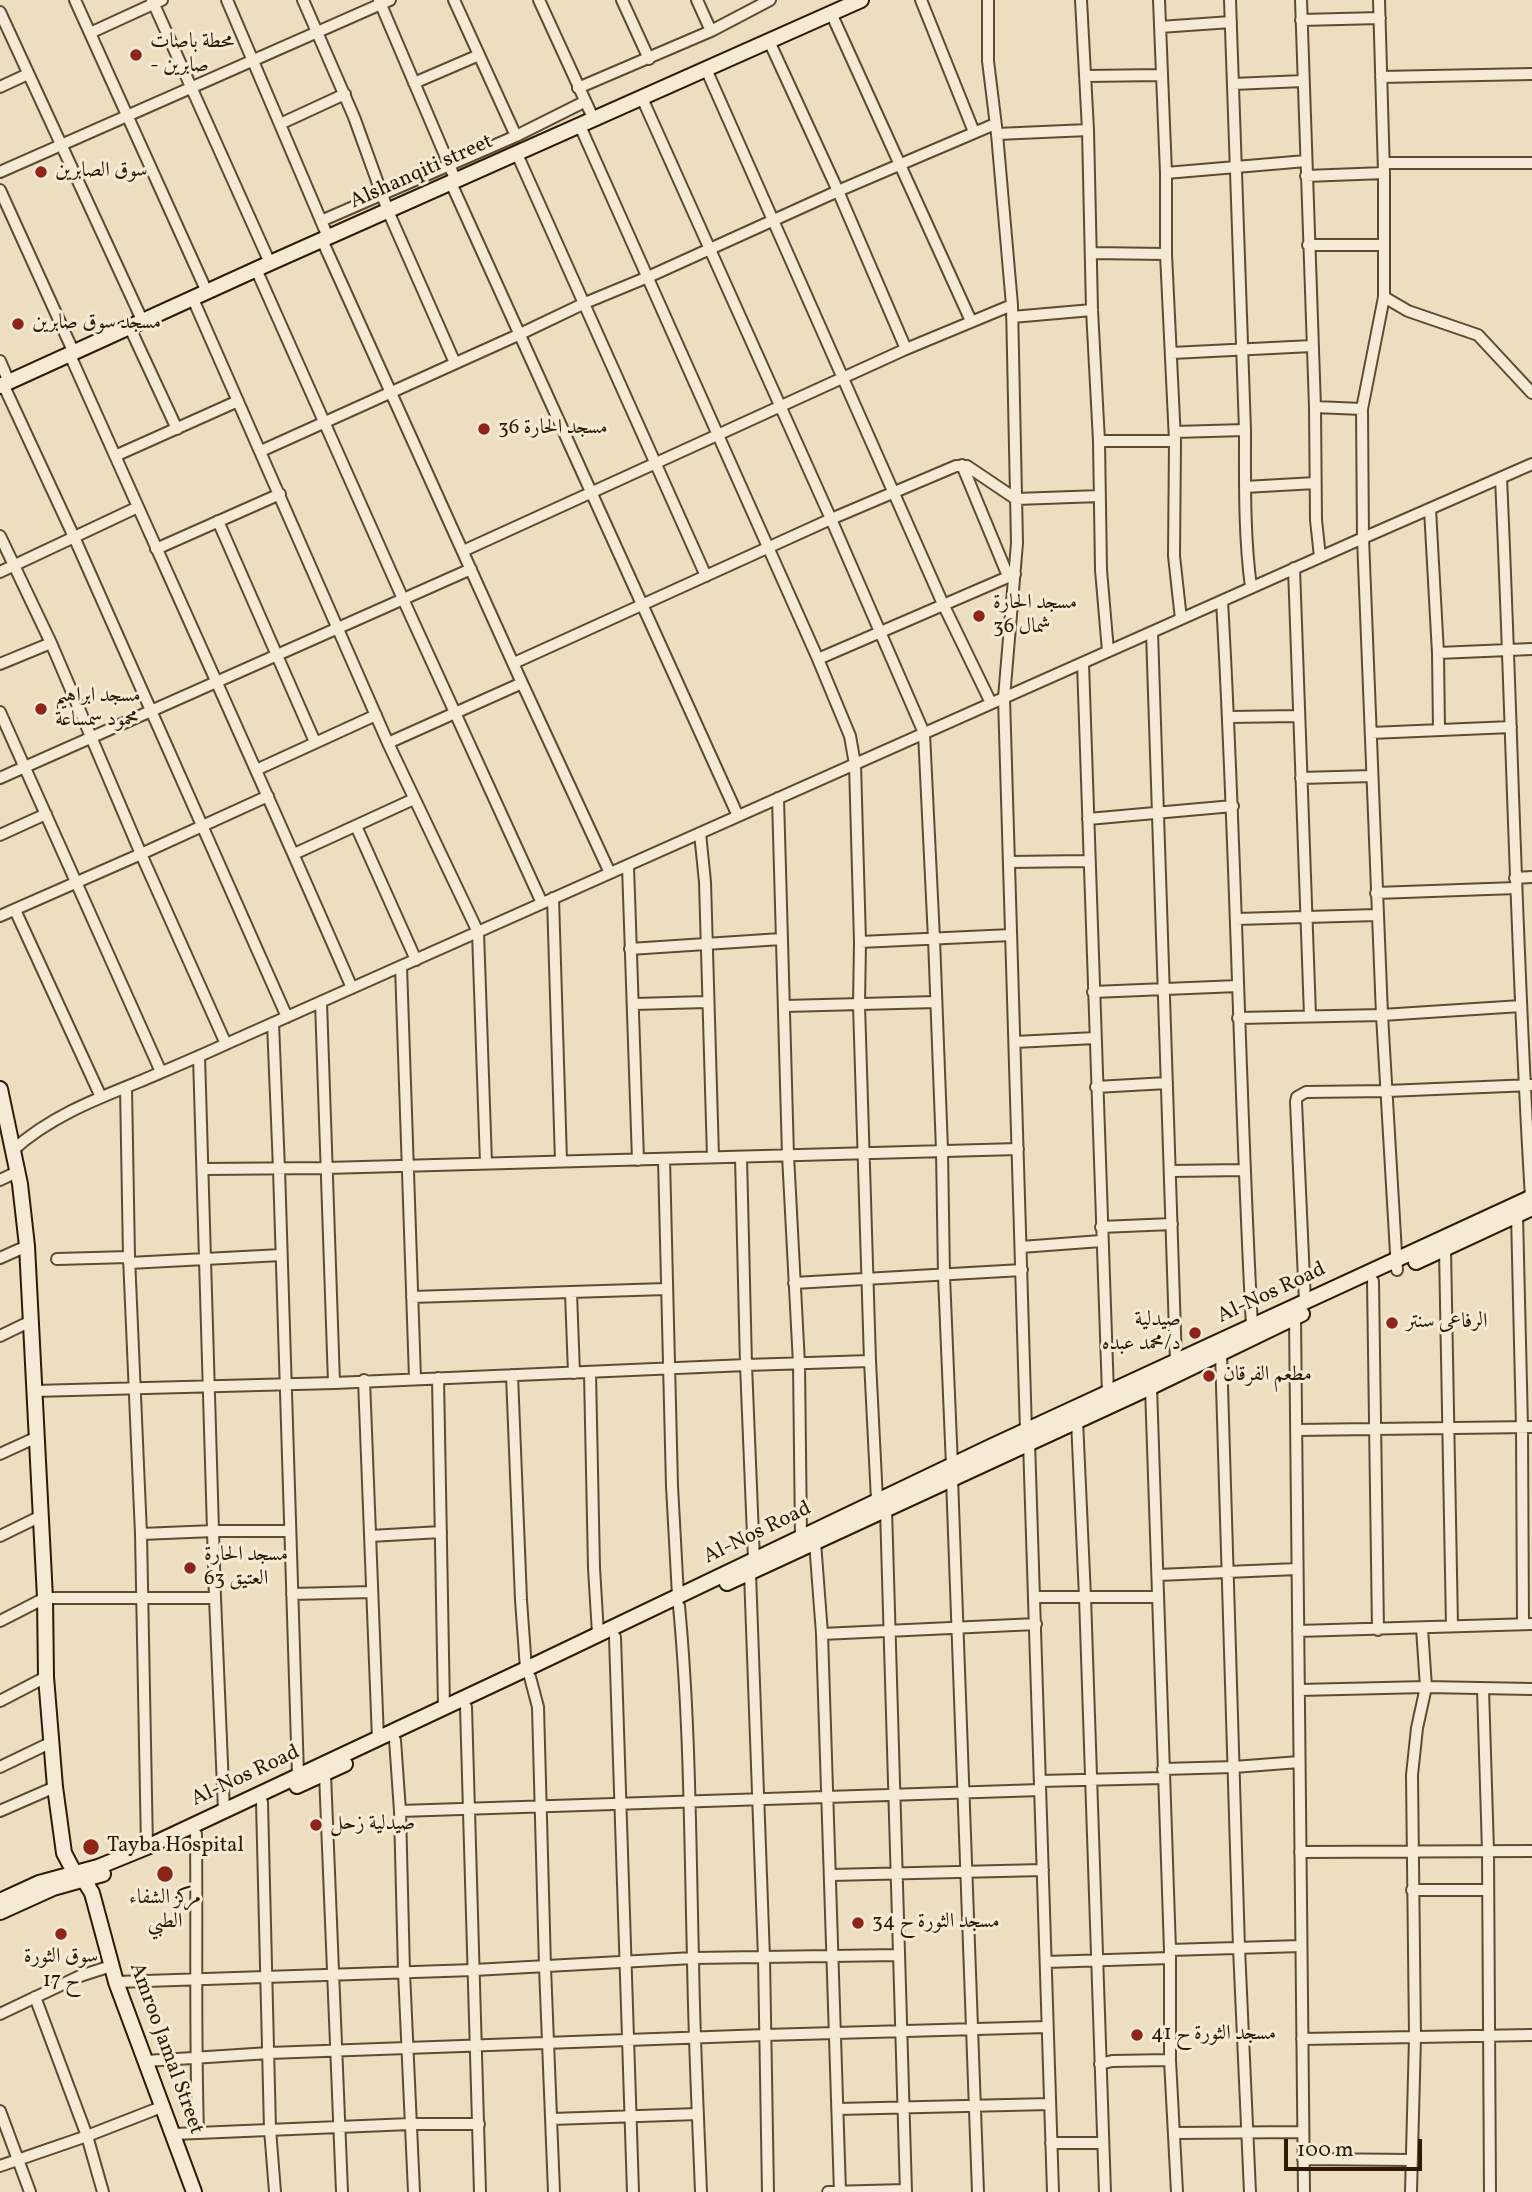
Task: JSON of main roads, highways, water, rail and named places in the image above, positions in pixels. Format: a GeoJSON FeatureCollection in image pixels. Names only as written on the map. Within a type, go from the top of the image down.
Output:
{"type":"FeatureCollection","features":[{"type":"Feature","properties":{"kind":"main road","name":"Alshanqiti street"},"geometry":{"type":"LineString","coordinates":[[4,384],[861,0]]}},
{"type":"Feature","properties":{"kind":"main road"},"geometry":{"type":"LineString","coordinates":[[0,1089],[12,1148]]}},
{"type":"Feature","properties":{"kind":"main road"},"geometry":{"type":"LineString","coordinates":[[0,1120],[12,1148]]}},
{"type":"Feature","properties":{"kind":"main road","name":"Amroo Jamal Street"},"geometry":{"type":"LineString","coordinates":[[12,1148],[27,1246],[45,1598],[46,1677],[61,1839],[64,1853],[95,1903],[116,1982],[194,2192]]}},
{"type":"Feature","properties":{"kind":"main road","name":"Al-Nos Road"},"geometry":{"type":"LineString","coordinates":[[752,1566],[801,1537],[881,1505],[1027,1437],[1108,1394],[1252,1326],[1305,1302],[1445,1249],[1517,1215],[1532,1201]]}},
{"type":"Feature","properties":{"kind":"main road","name":"Al-Nos Road"},"geometry":{"type":"LineString","coordinates":[[1027,1437],[1077,1420],[1151,1387],[1373,1281],[1396,1266],[1532,1201]]}},
{"type":"Feature","properties":{"kind":"main road","name":"Al-Nos Road"},"geometry":{"type":"LineString","coordinates":[[0,1901],[39,1883],[126,1865],[466,1707],[598,1634],[678,1601],[752,1566],[815,1542],[881,1505]]}},
{"type":"Feature","properties":{"kind":"main road","name":"Al-Nos Road"},"geometry":{"type":"LineString","coordinates":[[0,1912],[147,1847],[444,1708],[615,1637],[678,1601]]}},
{"type":"Feature","properties":{"kind":"place","name":"محطة باصات - صابرين"},"geometry":{"type":"Point","coordinates":[136,55]}},
{"type":"Feature","properties":{"kind":"place","name":"سوق الصابرين"},"geometry":{"type":"Point","coordinates":[41,172]}},
{"type":"Feature","properties":{"kind":"place","name":"مسجد سوق صابرين"},"geometry":{"type":"Point","coordinates":[18,324]}},
{"type":"Feature","properties":{"kind":"place","name":"مسجد الحارة 36"},"geometry":{"type":"Point","coordinates":[484,429]}},
{"type":"Feature","properties":{"kind":"place","name":"مسجد الحارة 36 شمال"},"geometry":{"type":"Point","coordinates":[979,616]}},
{"type":"Feature","properties":{"kind":"place","name":"مسجد ابراهيم محمود سمساعة"},"geometry":{"type":"Point","coordinates":[41,709]}},
{"type":"Feature","properties":{"kind":"place","name":"الرفاعى سنتر"},"geometry":{"type":"Point","coordinates":[1392,1323]}},
{"type":"Feature","properties":{"kind":"place","name":"صيدلية د/محمد عبده"},"geometry":{"type":"Point","coordinates":[1195,1333]}},
{"type":"Feature","properties":{"kind":"place","name":"مطعم الفرقان"},"geometry":{"type":"Point","coordinates":[1209,1376]}},
{"type":"Feature","properties":{"kind":"place","name":"مسجد الحارة 63 العتيق"},"geometry":{"type":"Point","coordinates":[190,1568]}},
{"type":"Feature","properties":{"kind":"place","name":"صيدلية زحل"},"geometry":{"type":"Point","coordinates":[316,1825]}},
{"type":"Feature","properties":{"kind":"place","name":"Tayba Hospital"},"geometry":{"type":"Point","coordinates":[91,1847]}},
{"type":"Feature","properties":{"kind":"place","name":"مركز الشفاء الطبي"},"geometry":{"type":"Point","coordinates":[165,1874]}},
{"type":"Feature","properties":{"kind":"place","name":"مسجد الثورة ح 34"},"geometry":{"type":"Point","coordinates":[858,1923]}},
{"type":"Feature","properties":{"kind":"place","name":"سوق الثورة ح 17"},"geometry":{"type":"Point","coordinates":[61,1934]}},
{"type":"Feature","properties":{"kind":"place","name":"مسجد الثورة ح 41"},"geometry":{"type":"Point","coordinates":[1137,2035]}}]}
